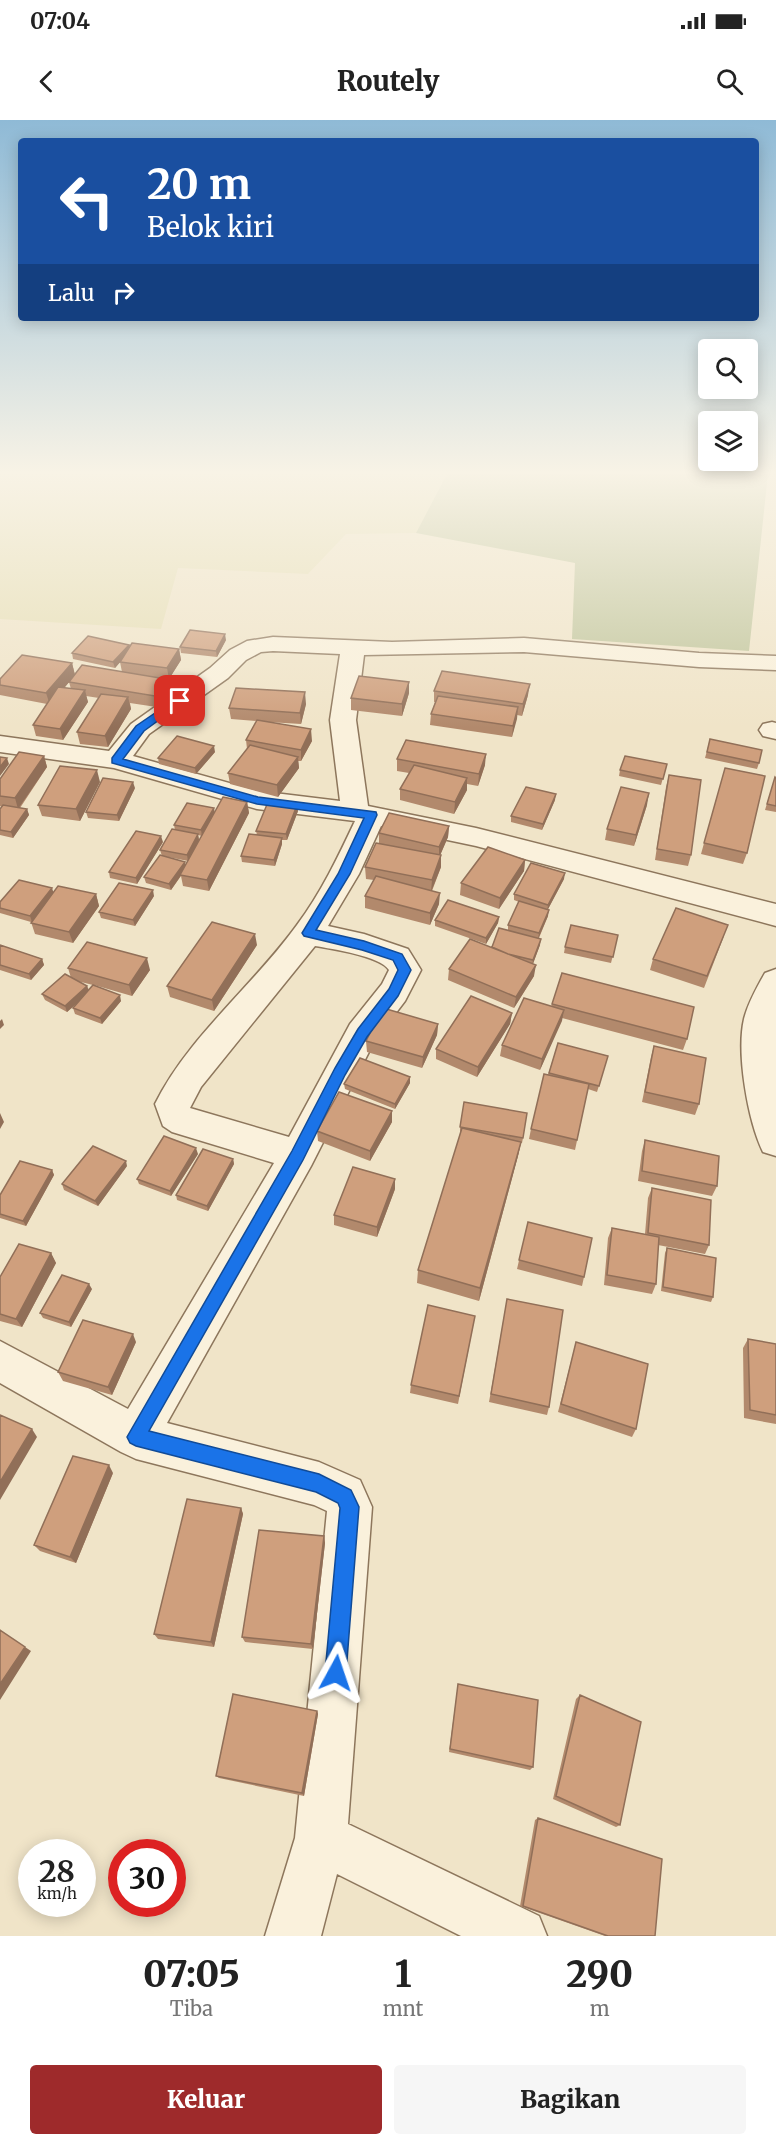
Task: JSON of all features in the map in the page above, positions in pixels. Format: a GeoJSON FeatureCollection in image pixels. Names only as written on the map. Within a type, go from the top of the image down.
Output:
{"type":"FeatureCollection","features":[{"type":"Feature","properties":{"kind":"street"},"geometry":{"type":"LineString","coordinates":[[116,760],[140,729],[219,673],[238,655],[255,646],[273,644],[353,648],[524,645],[699,660],[776,663]]}},
{"type":"Feature","properties":{"kind":"street"},"geometry":{"type":"LineString","coordinates":[[298,1155],[184,1122],[175,1116],[172,1104],[189,1077],[308,933],[344,874],[363,813],[343,720],[353,648]]}},
{"type":"Feature","properties":{"kind":"street"},"geometry":{"type":"LineString","coordinates":[[0,744],[116,760],[257,800],[363,813],[476,837],[776,915]]}},
{"type":"Feature","properties":{"kind":"street"},"geometry":{"type":"LineString","coordinates":[[136,1437],[298,1155],[351,1052],[362,1033],[394,992],[405,970],[397,957],[364,945],[308,933]]}},
{"type":"Feature","properties":{"kind":"street"},"geometry":{"type":"LineString","coordinates":[[776,981],[760,1020],[759,1051],[760,1070],[776,1141]]}},
{"type":"Feature","properties":{"kind":"street"},"geometry":{"type":"LineString","coordinates":[[0,1361],[136,1437],[319,1484],[344,1497],[350,1507],[321,1838],[293,1936]]}},
{"type":"Feature","properties":{"kind":"street"},"geometry":{"type":"LineString","coordinates":[[321,1838],[519,1936]]}},
{"type":"Feature","properties":{"kind":"shaded area"},"geometry":{"type":"Polygon","coordinates":[[[0,559],[322,559],[308,574],[178,568],[161,629],[0,619],[0,559]]]}},
{"type":"Feature","properties":{"kind":"green space"},"geometry":{"type":"Polygon","coordinates":[[[552,559],[759,559],[749,651],[572,639],[575,563],[552,559]]]}},
{"type":"Feature","properties":{"kind":"building"},"geometry":{"type":"Polygon","coordinates":[[[190,630],[225,634],[216,651],[180,647],[190,630]]]}},
{"type":"Feature","properties":{"kind":"building"},"geometry":{"type":"Polygon","coordinates":[[[88,636],[129,645],[113,662],[72,653],[88,636]]]}},
{"type":"Feature","properties":{"kind":"building"},"geometry":{"type":"Polygon","coordinates":[[[132,643],[179,649],[167,668],[120,662],[132,643]]]}},
{"type":"Feature","properties":{"kind":"building"},"geometry":{"type":"Polygon","coordinates":[[[22,655],[72,663],[46,693],[0,685],[0,679],[22,655]]]}},
{"type":"Feature","properties":{"kind":"building"},"geometry":{"type":"Polygon","coordinates":[[[82,665],[172,680],[161,697],[69,682],[82,665]]]}},
{"type":"Feature","properties":{"kind":"building"},"geometry":{"type":"Polygon","coordinates":[[[442,671],[530,684],[523,704],[434,691],[442,671]]]}},
{"type":"Feature","properties":{"kind":"building"},"geometry":{"type":"Polygon","coordinates":[[[359,676],[409,682],[402,704],[351,698],[359,676]]]}},
{"type":"Feature","properties":{"kind":"building"},"geometry":{"type":"Polygon","coordinates":[[[58,687],[85,690],[60,729],[33,725],[58,687]]]}},
{"type":"Feature","properties":{"kind":"building"},"geometry":{"type":"Polygon","coordinates":[[[236,688],[305,692],[300,713],[229,708],[236,688]]]}},
{"type":"Feature","properties":{"kind":"building"},"geometry":{"type":"Polygon","coordinates":[[[101,694],[128,697],[105,736],[77,732],[101,694]]]}},
{"type":"Feature","properties":{"kind":"building"},"geometry":{"type":"Polygon","coordinates":[[[438,696],[518,707],[513,726],[431,714],[438,696]]]}},
{"type":"Feature","properties":{"kind":"building"},"geometry":{"type":"Polygon","coordinates":[[[257,720],[311,729],[301,750],[246,740],[257,720]]]}},
{"type":"Feature","properties":{"kind":"building"},"geometry":{"type":"Polygon","coordinates":[[[177,736],[214,746],[195,768],[158,758],[177,736]]]}},
{"type":"Feature","properties":{"kind":"building"},"geometry":{"type":"Polygon","coordinates":[[[710,739],[762,750],[759,763],[707,752],[710,739]]]}},
{"type":"Feature","properties":{"kind":"building"},"geometry":{"type":"Polygon","coordinates":[[[406,740],[486,754],[479,774],[397,759],[406,740]]]}},
{"type":"Feature","properties":{"kind":"building"},"geometry":{"type":"Polygon","coordinates":[[[250,745],[298,757],[277,785],[228,773],[250,745]]]}},
{"type":"Feature","properties":{"kind":"building"},"geometry":{"type":"Polygon","coordinates":[[[19,752],[44,756],[15,798],[0,796],[0,779],[19,752]]]}},
{"type":"Feature","properties":{"kind":"building"},"geometry":{"type":"Polygon","coordinates":[[[625,756],[667,764],[663,779],[620,770],[625,756]]]}},
{"type":"Feature","properties":{"kind":"building"},"geometry":{"type":"Polygon","coordinates":[[[0,757],[7,758],[0,767],[0,757]]]}},
{"type":"Feature","properties":{"kind":"building"},"geometry":{"type":"Polygon","coordinates":[[[414,765],[467,778],[455,802],[400,789],[414,765]]]}},
{"type":"Feature","properties":{"kind":"building"},"geometry":{"type":"Polygon","coordinates":[[[60,766],[97,770],[76,809],[38,805],[60,766]]]}},
{"type":"Feature","properties":{"kind":"building"},"geometry":{"type":"Polygon","coordinates":[[[725,768],[765,776],[747,853],[704,843],[725,768]]]}},
{"type":"Feature","properties":{"kind":"building"},"geometry":{"type":"Polygon","coordinates":[[[669,775],[701,780],[691,855],[657,849],[669,775]]]}},
{"type":"Feature","properties":{"kind":"building"},"geometry":{"type":"Polygon","coordinates":[[[103,778],[133,782],[117,815],[86,812],[103,778]]]}},
{"type":"Feature","properties":{"kind":"building"},"geometry":{"type":"Polygon","coordinates":[[[776,778],[776,806],[767,804],[776,778]]]}},
{"type":"Feature","properties":{"kind":"building"},"geometry":{"type":"Polygon","coordinates":[[[526,787],[556,794],[543,824],[511,816],[526,787]]]}},
{"type":"Feature","properties":{"kind":"building"},"geometry":{"type":"Polygon","coordinates":[[[621,787],[649,793],[636,835],[607,829],[621,787]]]}},
{"type":"Feature","properties":{"kind":"building"},"geometry":{"type":"Polygon","coordinates":[[[223,797],[247,802],[207,880],[180,875],[223,797]]]}},
{"type":"Feature","properties":{"kind":"building"},"geometry":{"type":"Polygon","coordinates":[[[268,802],[297,805],[286,834],[256,831],[268,802]]]}},
{"type":"Feature","properties":{"kind":"building"},"geometry":{"type":"Polygon","coordinates":[[[187,803],[214,808],[201,830],[174,825],[187,803]]]}},
{"type":"Feature","properties":{"kind":"building"},"geometry":{"type":"Polygon","coordinates":[[[3,805],[27,809],[11,832],[0,830],[0,809],[3,805]]]}},
{"type":"Feature","properties":{"kind":"building"},"geometry":{"type":"Polygon","coordinates":[[[389,813],[449,826],[439,847],[379,833],[389,813]]]}},
{"type":"Feature","properties":{"kind":"building"},"geometry":{"type":"Polygon","coordinates":[[[172,829],[198,834],[187,855],[160,850],[172,829]]]}},
{"type":"Feature","properties":{"kind":"building"},"geometry":{"type":"Polygon","coordinates":[[[136,831],[161,836],[136,878],[109,872],[136,831]]]}},
{"type":"Feature","properties":{"kind":"building"},"geometry":{"type":"Polygon","coordinates":[[[249,834],[282,838],[274,860],[241,856],[249,834]]]}},
{"type":"Feature","properties":{"kind":"building"},"geometry":{"type":"Polygon","coordinates":[[[376,843],[441,855],[432,880],[365,867],[376,843]]]}},
{"type":"Feature","properties":{"kind":"building"},"geometry":{"type":"Polygon","coordinates":[[[488,847],[525,860],[500,898],[461,883],[488,847]]]}},
{"type":"Feature","properties":{"kind":"building"},"geometry":{"type":"Polygon","coordinates":[[[160,855],[185,862],[169,884],[144,877],[160,855]]]}},
{"type":"Feature","properties":{"kind":"building"},"geometry":{"type":"Polygon","coordinates":[[[531,863],[565,873],[548,905],[514,894],[531,863]]]}},
{"type":"Feature","properties":{"kind":"building"},"geometry":{"type":"Polygon","coordinates":[[[376,876],[440,893],[430,913],[365,896],[376,876]]]}},
{"type":"Feature","properties":{"kind":"building"},"geometry":{"type":"Polygon","coordinates":[[[19,880],[52,888],[30,916],[0,908],[0,902],[19,880]]]}},
{"type":"Feature","properties":{"kind":"building"},"geometry":{"type":"Polygon","coordinates":[[[119,883],[153,890],[133,920],[99,912],[119,883]]]}},
{"type":"Feature","properties":{"kind":"building"},"geometry":{"type":"Polygon","coordinates":[[[58,886],[96,894],[69,932],[31,923],[58,886]]]}},
{"type":"Feature","properties":{"kind":"building"},"geometry":{"type":"Polygon","coordinates":[[[448,900],[499,917],[486,938],[435,920],[448,900]]]}},
{"type":"Feature","properties":{"kind":"building"},"geometry":{"type":"Polygon","coordinates":[[[519,901],[549,910],[539,933],[508,925],[519,901]]]}},
{"type":"Feature","properties":{"kind":"building"},"geometry":{"type":"Polygon","coordinates":[[[676,908],[728,925],[707,976],[653,959],[676,908]]]}},
{"type":"Feature","properties":{"kind":"building"},"geometry":{"type":"Polygon","coordinates":[[[212,922],[255,934],[212,1000],[167,986],[212,922]]]}},
{"type":"Feature","properties":{"kind":"building"},"geometry":{"type":"Polygon","coordinates":[[[571,925],[618,935],[613,957],[565,947],[571,925]]]}},
{"type":"Feature","properties":{"kind":"building"},"geometry":{"type":"Polygon","coordinates":[[[499,928],[541,939],[533,960],[508,954],[492,947],[499,928]]]}},
{"type":"Feature","properties":{"kind":"building"},"geometry":{"type":"Polygon","coordinates":[[[470,939],[536,965],[516,997],[449,969],[470,939]]]}},
{"type":"Feature","properties":{"kind":"building"},"geometry":{"type":"Polygon","coordinates":[[[87,942],[147,958],[129,985],[68,968],[87,942]]]}},
{"type":"Feature","properties":{"kind":"building"},"geometry":{"type":"Polygon","coordinates":[[[0,945],[42,959],[29,974],[0,965],[0,945]]]}},
{"type":"Feature","properties":{"kind":"building"},"geometry":{"type":"Polygon","coordinates":[[[562,973],[694,1007],[687,1039],[552,1004],[562,973]]]}},
{"type":"Feature","properties":{"kind":"building"},"geometry":{"type":"Polygon","coordinates":[[[65,974],[87,986],[65,1006],[42,994],[65,974]]]}},
{"type":"Feature","properties":{"kind":"building"},"geometry":{"type":"Polygon","coordinates":[[[93,985],[120,995],[100,1018],[73,1008],[93,985]]]}},
{"type":"Feature","properties":{"kind":"building"},"geometry":{"type":"Polygon","coordinates":[[[471,996],[512,1013],[478,1067],[436,1049],[471,996]]]}},
{"type":"Feature","properties":{"kind":"building"},"geometry":{"type":"Polygon","coordinates":[[[524,998],[564,1010],[542,1059],[502,1045],[524,998]]]}},
{"type":"Feature","properties":{"kind":"building"},"geometry":{"type":"Polygon","coordinates":[[[383,1008],[438,1024],[423,1057],[366,1041],[383,1008]]]}},
{"type":"Feature","properties":{"kind":"building"},"geometry":{"type":"Polygon","coordinates":[[[558,1043],[608,1056],[599,1086],[549,1073],[558,1043]]]}},
{"type":"Feature","properties":{"kind":"building"},"geometry":{"type":"Polygon","coordinates":[[[654,1046],[706,1058],[699,1104],[645,1092],[654,1046]]]}},
{"type":"Feature","properties":{"kind":"building"},"geometry":{"type":"Polygon","coordinates":[[[360,1058],[410,1077],[395,1104],[344,1084],[360,1058]]]}},
{"type":"Feature","properties":{"kind":"building"},"geometry":{"type":"Polygon","coordinates":[[[544,1074],[589,1084],[577,1140],[531,1129],[544,1074]]]}},
{"type":"Feature","properties":{"kind":"building"},"geometry":{"type":"Polygon","coordinates":[[[339,1092],[392,1111],[370,1151],[317,1131],[339,1092]]]}},
{"type":"Feature","properties":{"kind":"building"},"geometry":{"type":"Polygon","coordinates":[[[464,1102],[527,1113],[523,1138],[460,1127],[464,1102]]]}},
{"type":"Feature","properties":{"kind":"building"},"geometry":{"type":"Polygon","coordinates":[[[462,1128],[521,1142],[480,1288],[418,1270],[462,1128]]]}},
{"type":"Feature","properties":{"kind":"building"},"geometry":{"type":"Polygon","coordinates":[[[164,1136],[196,1148],[170,1191],[137,1179],[164,1136]]]}},
{"type":"Feature","properties":{"kind":"building"},"geometry":{"type":"Polygon","coordinates":[[[645,1140],[719,1156],[717,1186],[642,1171],[645,1140]]]}},
{"type":"Feature","properties":{"kind":"building"},"geometry":{"type":"Polygon","coordinates":[[[93,1146],[126,1161],[95,1201],[62,1184],[93,1146]]]}},
{"type":"Feature","properties":{"kind":"building"},"geometry":{"type":"Polygon","coordinates":[[[203,1149],[233,1159],[207,1206],[176,1195],[203,1149]]]}},
{"type":"Feature","properties":{"kind":"building"},"geometry":{"type":"Polygon","coordinates":[[[20,1161],[52,1170],[23,1221],[0,1214],[0,1195],[20,1161]]]}},
{"type":"Feature","properties":{"kind":"building"},"geometry":{"type":"Polygon","coordinates":[[[353,1167],[395,1179],[377,1227],[334,1215],[353,1167]]]}},
{"type":"Feature","properties":{"kind":"building"},"geometry":{"type":"Polygon","coordinates":[[[652,1188],[711,1200],[709,1245],[648,1233],[652,1188]]]}},
{"type":"Feature","properties":{"kind":"building"},"geometry":{"type":"Polygon","coordinates":[[[528,1222],[592,1238],[584,1277],[519,1260],[528,1222]]]}},
{"type":"Feature","properties":{"kind":"building"},"geometry":{"type":"Polygon","coordinates":[[[612,1228],[659,1237],[656,1284],[607,1275],[612,1228]]]}},
{"type":"Feature","properties":{"kind":"building"},"geometry":{"type":"Polygon","coordinates":[[[19,1244],[51,1253],[16,1319],[0,1314],[0,1277],[19,1244]]]}},
{"type":"Feature","properties":{"kind":"building"},"geometry":{"type":"Polygon","coordinates":[[[667,1248],[716,1258],[713,1297],[663,1287],[667,1248]]]}},
{"type":"Feature","properties":{"kind":"building"},"geometry":{"type":"Polygon","coordinates":[[[62,1275],[89,1284],[69,1322],[40,1313],[62,1275]]]}},
{"type":"Feature","properties":{"kind":"building"},"geometry":{"type":"Polygon","coordinates":[[[507,1299],[563,1310],[549,1407],[491,1394],[507,1299]]]}},
{"type":"Feature","properties":{"kind":"building"},"geometry":{"type":"Polygon","coordinates":[[[428,1305],[475,1316],[459,1396],[411,1385],[428,1305]]]}},
{"type":"Feature","properties":{"kind":"building"},"geometry":{"type":"Polygon","coordinates":[[[83,1320],[133,1334],[108,1387],[58,1372],[83,1320]]]}},
{"type":"Feature","properties":{"kind":"building"},"geometry":{"type":"Polygon","coordinates":[[[748,1339],[776,1344],[776,1415],[750,1410],[748,1339]]]}},
{"type":"Feature","properties":{"kind":"building"},"geometry":{"type":"Polygon","coordinates":[[[576,1342],[648,1364],[636,1429],[561,1404],[576,1342]]]}},
{"type":"Feature","properties":{"kind":"building"},"geometry":{"type":"Polygon","coordinates":[[[0,1415],[32,1429],[0,1482],[0,1415]]]}},
{"type":"Feature","properties":{"kind":"building"},"geometry":{"type":"Polygon","coordinates":[[[73,1456],[109,1465],[70,1557],[34,1545],[73,1456]]]}},
{"type":"Feature","properties":{"kind":"building"},"geometry":{"type":"Polygon","coordinates":[[[187,1499],[241,1508],[211,1642],[154,1634],[187,1499]]]}},
{"type":"Feature","properties":{"kind":"building"},"geometry":{"type":"Polygon","coordinates":[[[259,1530],[324,1536],[311,1644],[242,1637],[259,1530]]]}},
{"type":"Feature","properties":{"kind":"building"},"geometry":{"type":"Polygon","coordinates":[[[0,1630],[25,1647],[0,1684],[0,1630]]]}},
{"type":"Feature","properties":{"kind":"building"},"geometry":{"type":"Polygon","coordinates":[[[458,1684],[538,1700],[533,1767],[450,1749],[458,1684]]]}},
{"type":"Feature","properties":{"kind":"building"},"geometry":{"type":"Polygon","coordinates":[[[233,1694],[317,1711],[302,1793],[216,1776],[233,1694]]]}},
{"type":"Feature","properties":{"kind":"building"},"geometry":{"type":"Polygon","coordinates":[[[580,1695],[641,1722],[620,1825],[556,1796],[580,1695]]]}},
{"type":"Feature","properties":{"kind":"building"},"geometry":{"type":"Polygon","coordinates":[[[538,1818],[662,1859],[655,1936],[608,1936],[523,1906],[538,1818]]]}},
{"type":"Feature","properties":{"kind":"route"},"geometry":{"type":"LineString","coordinates":[[180,701],[140,729],[116,760],[257,800],[372,815],[344,874],[308,933],[364,945],[397,957],[405,970],[394,992],[362,1033],[298,1155],[136,1437],[319,1484],[344,1497],[350,1507],[336,1673]]}}]}
